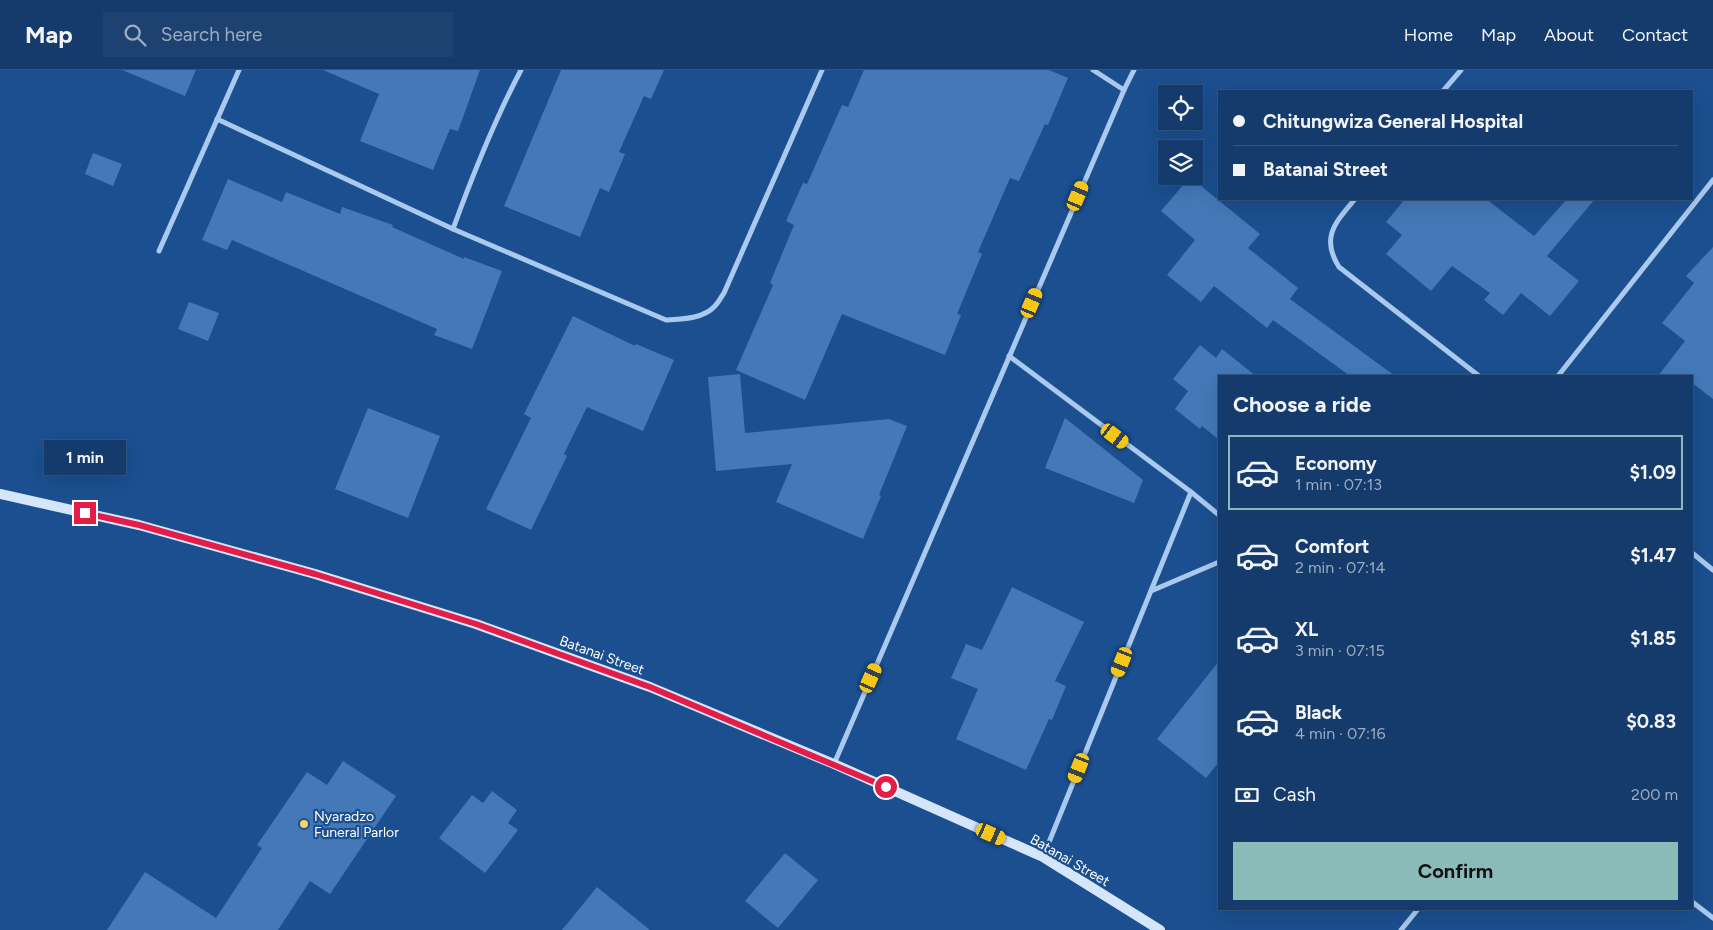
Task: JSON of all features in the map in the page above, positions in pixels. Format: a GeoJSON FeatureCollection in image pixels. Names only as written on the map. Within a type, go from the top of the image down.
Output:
{"type":"FeatureCollection","features":[{"type":"Feature","properties":{"kind":"street"},"geometry":{"type":"LineString","coordinates":[[159,251],[239,70]]}},
{"type":"Feature","properties":{"kind":"street"},"geometry":{"type":"LineString","coordinates":[[453,229],[474,172],[503,105],[521,70]]}},
{"type":"Feature","properties":{"kind":"street"},"geometry":{"type":"LineString","coordinates":[[217,119],[453,229],[666,320],[688,319],[706,313],[715,306],[724,293],[822,70]]}},
{"type":"Feature","properties":{"kind":"street"},"geometry":{"type":"LineString","coordinates":[[1093,70],[1124,90]]}},
{"type":"Feature","properties":{"kind":"street"},"geometry":{"type":"LineString","coordinates":[[834,764],[1134,70]]}},
{"type":"Feature","properties":{"kind":"street"},"geometry":{"type":"LineString","coordinates":[[1444,90],[1461,70]]}},
{"type":"Feature","properties":{"kind":"street"},"geometry":{"type":"LineString","coordinates":[[1559,375],[1713,180]]}},
{"type":"Feature","properties":{"kind":"street"},"geometry":{"type":"LineString","coordinates":[[1354,200],[1337,220],[1333,228],[1330,246],[1332,256],[1339,267],[1478,375]]}},
{"type":"Feature","properties":{"kind":"street"},"geometry":{"type":"LineString","coordinates":[[1009,356],[1218,514]]}},
{"type":"Feature","properties":{"kind":"street"},"geometry":{"type":"LineString","coordinates":[[1043,857],[1191,492]]}},
{"type":"Feature","properties":{"kind":"street","name":"Batanai Street"},"geometry":{"type":"LineString","coordinates":[[0,494],[139,525],[315,574],[476,624],[650,687],[834,764],[1043,857],[1160,930]]}},
{"type":"Feature","properties":{"kind":"street"},"geometry":{"type":"LineString","coordinates":[[1693,554],[1713,570]]}},
{"type":"Feature","properties":{"kind":"street"},"geometry":{"type":"LineString","coordinates":[[1151,591],[1218,562]]}},
{"type":"Feature","properties":{"kind":"street"},"geometry":{"type":"LineString","coordinates":[[1693,903],[1713,918]]}},
{"type":"Feature","properties":{"kind":"street"},"geometry":{"type":"LineString","coordinates":[[1402,930],[1417,910]]}},
{"type":"Feature","properties":{"kind":"building"},"geometry":{"type":"Polygon","coordinates":[[[122,70],[196,70],[185,96],[122,70]]]}},
{"type":"Feature","properties":{"kind":"building"},"geometry":{"type":"Polygon","coordinates":[[[323,70],[480,70],[458,131],[450,129],[433,170],[360,141],[379,94],[323,70]]]}},
{"type":"Feature","properties":{"kind":"building"},"geometry":{"type":"Polygon","coordinates":[[[561,70],[664,70],[651,99],[644,96],[619,152],[625,154],[609,192],[600,188],[580,237],[504,206],[561,70]]]}},
{"type":"Feature","properties":{"kind":"building"},"geometry":{"type":"Polygon","coordinates":[[[864,70],[1049,70],[1068,78],[1048,125],[1045,124],[1019,181],[1010,178],[978,252],[982,254],[957,314],[961,315],[945,355],[842,314],[805,400],[736,370],[773,285],[770,283],[794,225],[786,221],[803,183],[807,184],[842,105],[848,107],[864,70]]]}},
{"type":"Feature","properties":{"kind":"building"},"geometry":{"type":"Polygon","coordinates":[[[93,153],[122,164],[113,186],[85,174],[93,153]]]}},
{"type":"Feature","properties":{"kind":"building"},"geometry":{"type":"Polygon","coordinates":[[[228,179],[282,202],[286,192],[340,214],[342,207],[393,225],[392,227],[464,259],[464,257],[502,271],[472,349],[434,335],[437,329],[232,240],[227,250],[202,240],[228,179]]]}},
{"type":"Feature","properties":{"kind":"building"},"geometry":{"type":"Polygon","coordinates":[[[1183,185],[1200,185],[1260,234],[1248,248],[1298,288],[1290,299],[1394,375],[1349,375],[1273,320],[1267,328],[1214,286],[1201,302],[1167,275],[1195,240],[1161,211],[1183,185]]]}},
{"type":"Feature","properties":{"kind":"building"},"geometry":{"type":"Polygon","coordinates":[[[1404,200],[1487,200],[1534,236],[1566,200],[1594,200],[1547,256],[1579,281],[1550,316],[1521,293],[1503,315],[1484,300],[1490,293],[1452,266],[1431,291],[1386,254],[1402,235],[1386,222],[1404,200]]]}},
{"type":"Feature","properties":{"kind":"building"},"geometry":{"type":"Polygon","coordinates":[[[1713,247],[1713,399],[1693,384],[1693,375],[1659,375],[1685,341],[1662,323],[1694,283],[1686,276],[1713,247]]]}},
{"type":"Feature","properties":{"kind":"building"},"geometry":{"type":"Polygon","coordinates":[[[189,302],[219,313],[208,341],[178,329],[189,302]]]}},
{"type":"Feature","properties":{"kind":"building"},"geometry":{"type":"Polygon","coordinates":[[[573,316],[635,346],[636,344],[674,360],[643,431],[587,407],[564,454],[567,456],[531,530],[486,509],[531,418],[524,414],[573,316]]]}},
{"type":"Feature","properties":{"kind":"building"},"geometry":{"type":"Polygon","coordinates":[[[1200,345],[1216,358],[1222,349],[1255,375],[1218,375],[1218,439],[1202,426],[1200,429],[1175,409],[1188,391],[1173,379],[1200,345]]]}},
{"type":"Feature","properties":{"kind":"building"},"geometry":{"type":"Polygon","coordinates":[[[740,374],[745,433],[889,419],[907,426],[863,539],[776,502],[792,464],[716,471],[708,377],[740,374]]]}},
{"type":"Feature","properties":{"kind":"building"},"geometry":{"type":"Polygon","coordinates":[[[368,408],[440,436],[408,518],[335,489],[368,408]]]}},
{"type":"Feature","properties":{"kind":"building"},"geometry":{"type":"Polygon","coordinates":[[[1065,418],[1143,480],[1134,503],[1045,468],[1065,418]]]}},
{"type":"Feature","properties":{"kind":"building"},"geometry":{"type":"Polygon","coordinates":[[[1012,587],[1084,622],[1055,681],[1066,686],[1052,720],[1049,719],[1026,770],[956,739],[978,689],[951,678],[966,644],[982,650],[1012,587]]]}},
{"type":"Feature","properties":{"kind":"building"},"geometry":{"type":"Polygon","coordinates":[[[1218,662],[1218,763],[1206,778],[1157,739],[1218,662]]]}},
{"type":"Feature","properties":{"kind":"building"},"geometry":{"type":"Polygon","coordinates":[[[343,761],[396,796],[330,894],[310,881],[278,930],[107,930],[145,872],[216,918],[262,848],[257,845],[307,772],[327,785],[343,761]]]}},
{"type":"Feature","properties":{"kind":"building"},"geometry":{"type":"Polygon","coordinates":[[[492,791],[517,810],[508,823],[518,830],[485,873],[439,838],[472,795],[483,803],[492,791]]]}},
{"type":"Feature","properties":{"kind":"building"},"geometry":{"type":"Polygon","coordinates":[[[785,853],[818,880],[778,928],[745,901],[785,853]]]}},
{"type":"Feature","properties":{"kind":"building"},"geometry":{"type":"Polygon","coordinates":[[[597,887],[650,930],[562,930],[597,887]]]}},
{"type":"Feature","properties":{"kind":"place","name":"Nyaradzo Funeral Parlor"},"geometry":{"type":"Point","coordinates":[304,824]}},
{"type":"Feature","properties":{"kind":"route"},"geometry":{"type":"LineString","coordinates":[[85,513],[139,525],[315,574],[476,624],[650,687],[886,787]]}}]}
